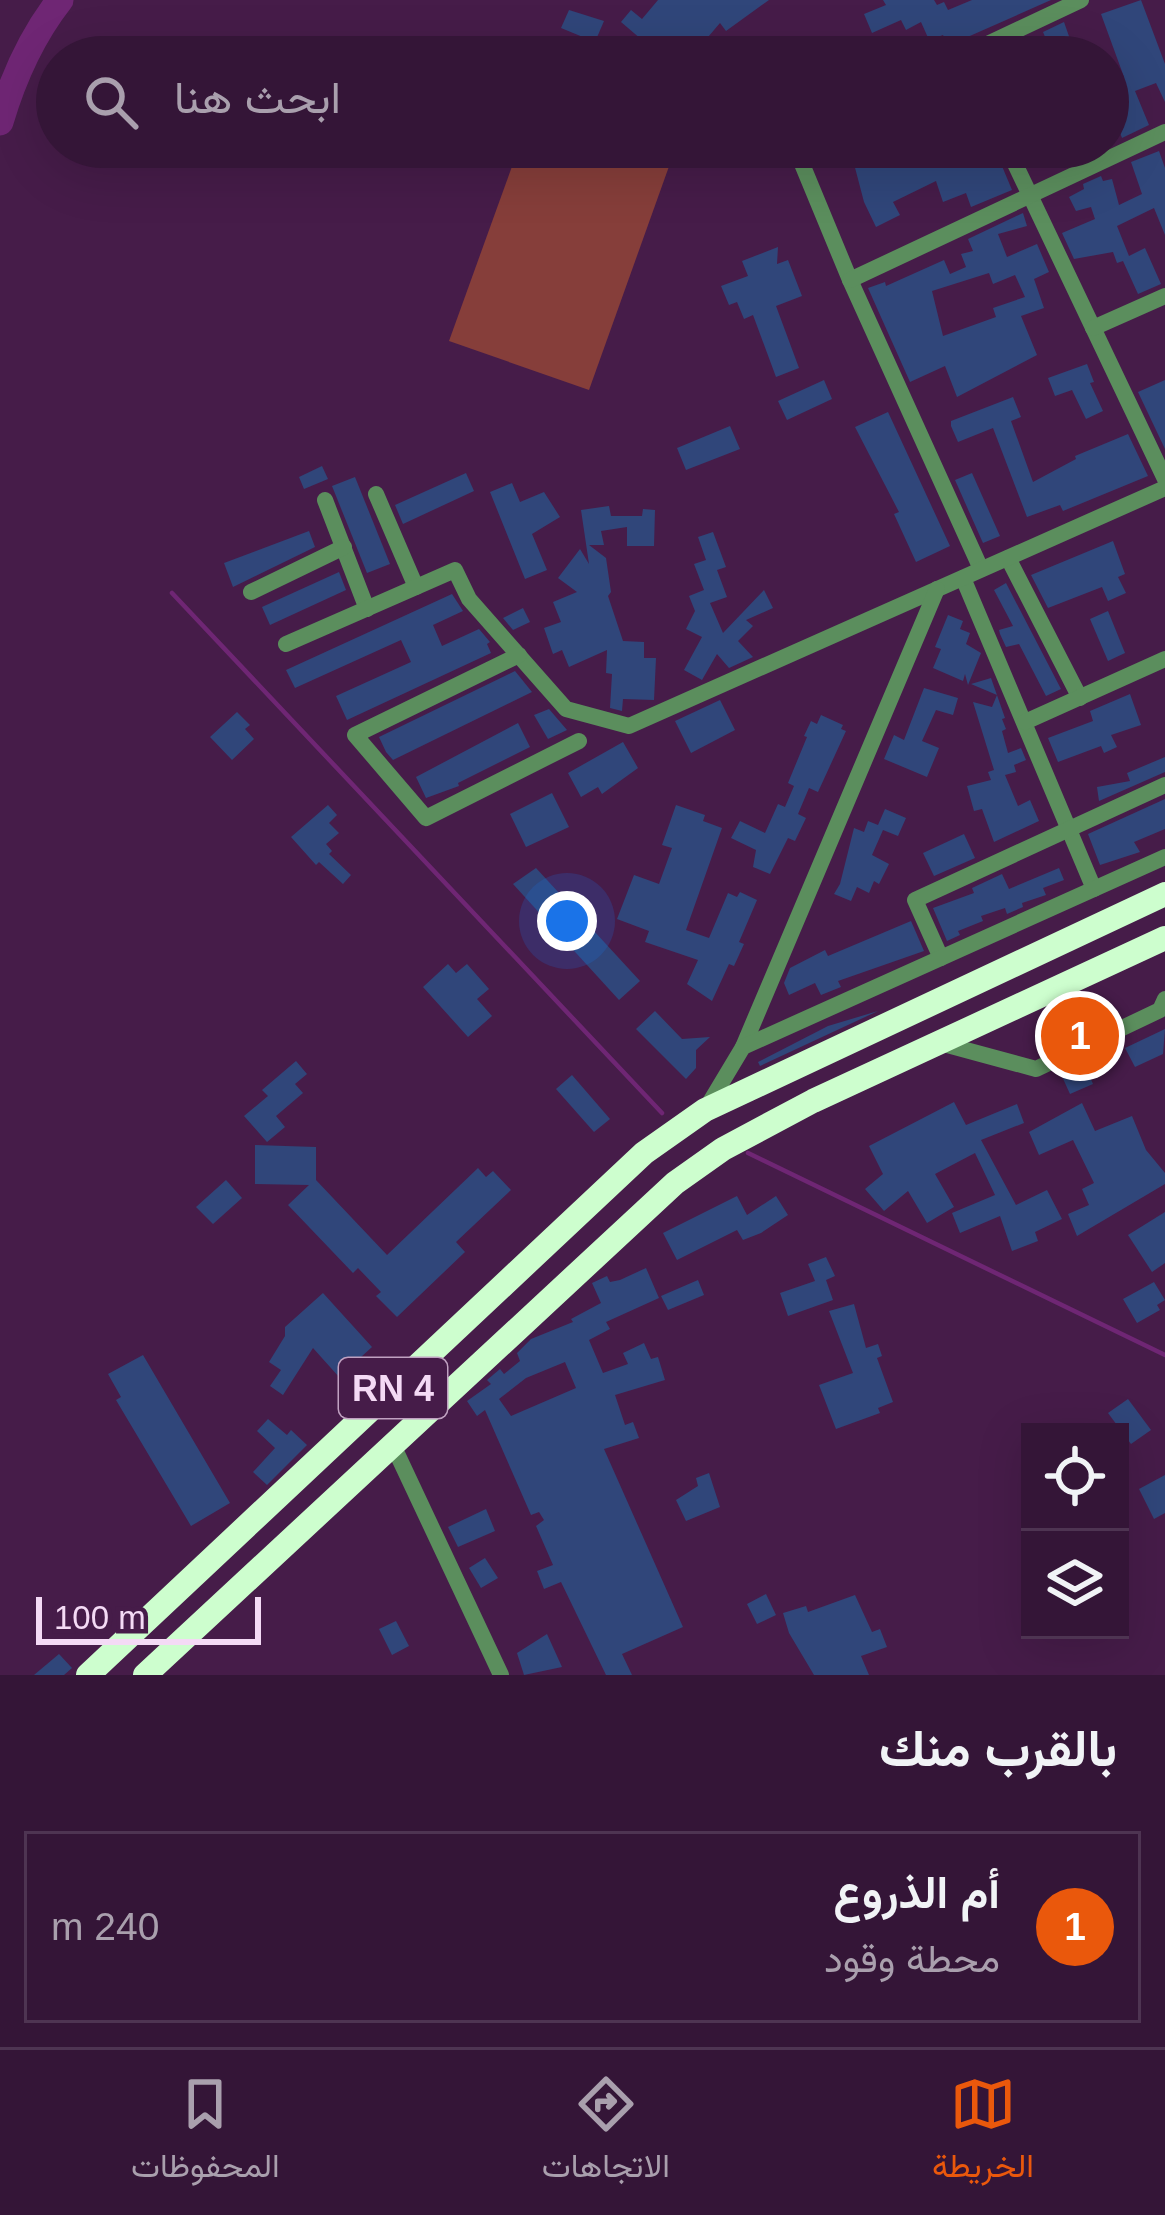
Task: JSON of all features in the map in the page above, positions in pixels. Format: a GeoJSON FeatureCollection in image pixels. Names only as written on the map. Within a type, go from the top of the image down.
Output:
{"type":"FeatureCollection","features":[{"type":"Feature","properties":{"kind":"highway","name":"RN 4"},"geometry":{"type":"LineString","coordinates":[[88,1675],[644,1153],[705,1110],[1165,894]]}},
{"type":"Feature","properties":{"kind":"highway","name":"RN 4"},"geometry":{"type":"LineString","coordinates":[[145,1675],[616,1234],[691,1172],[723,1149],[812,1101],[1165,938]]}},
{"type":"Feature","properties":{"kind":"street"},"geometry":{"type":"LineString","coordinates":[[1006,36],[1082,0]]}},
{"type":"Feature","properties":{"kind":"street"},"geometry":{"type":"LineString","coordinates":[[1129,149],[1165,132]]}},
{"type":"Feature","properties":{"kind":"street"},"geometry":{"type":"LineString","coordinates":[[804,168],[982,569]]}},
{"type":"Feature","properties":{"kind":"street"},"geometry":{"type":"LineString","coordinates":[[286,644],[455,570],[470,598],[566,709],[629,726],[1165,483],[1017,168]]}},
{"type":"Feature","properties":{"kind":"street"},"geometry":{"type":"LineString","coordinates":[[850,280],[1089,168]]}},
{"type":"Feature","properties":{"kind":"street"},"geometry":{"type":"LineString","coordinates":[[1093,328],[1165,296]]}},
{"type":"Feature","properties":{"kind":"street"},"geometry":{"type":"LineString","coordinates":[[376,494],[416,587]]}},
{"type":"Feature","properties":{"kind":"street"},"geometry":{"type":"LineString","coordinates":[[325,500],[368,609]]}},
{"type":"Feature","properties":{"kind":"street"},"geometry":{"type":"LineString","coordinates":[[251,592],[344,548]]}},
{"type":"Feature","properties":{"kind":"street"},"geometry":{"type":"LineString","coordinates":[[1008,558],[1080,698]]}},
{"type":"Feature","properties":{"kind":"street"},"geometry":{"type":"LineString","coordinates":[[962,578],[1094,889]]}},
{"type":"Feature","properties":{"kind":"street"},"geometry":{"type":"LineString","coordinates":[[705,1110],[742,1047],[937,589]]}},
{"type":"Feature","properties":{"kind":"street"},"geometry":{"type":"LineString","coordinates":[[519,655],[355,735],[426,818],[579,741]]}},
{"type":"Feature","properties":{"kind":"street"},"geometry":{"type":"LineString","coordinates":[[1025,722],[1165,659]]}},
{"type":"Feature","properties":{"kind":"street"},"geometry":{"type":"LineString","coordinates":[[941,958],[915,901],[1165,785]]}},
{"type":"Feature","properties":{"kind":"street"},"geometry":{"type":"LineString","coordinates":[[742,1047],[1165,857]]}},
{"type":"Feature","properties":{"kind":"street"},"geometry":{"type":"LineString","coordinates":[[939,1043],[1036,1070],[1160,1010],[1165,999]]}},
{"type":"Feature","properties":{"kind":"street"},"geometry":{"type":"LineString","coordinates":[[392,1443],[501,1675]]}},
{"type":"Feature","properties":{"kind":"shaded area"},"geometry":{"type":"Polygon","coordinates":[[[511,168],[668,168],[589,390],[449,341],[511,168]]]}},
{"type":"Feature","properties":{"kind":"building"},"geometry":{"type":"Polygon","coordinates":[[[658,0],[769,0],[726,31],[720,23],[709,36],[637,36],[621,22],[631,10],[642,19],[658,0]]]}},
{"type":"Feature","properties":{"kind":"building"},"geometry":{"type":"Polygon","coordinates":[[[883,0],[934,0],[937,5],[944,2],[948,10],[972,0],[1051,0],[970,36],[927,36],[921,22],[906,30],[901,20],[872,33],[864,14],[886,5],[883,0]]]}},
{"type":"Feature","properties":{"kind":"building"},"geometry":{"type":"Polygon","coordinates":[[[1141,0],[1165,64],[1165,102],[1156,83],[1135,91],[1149,125],[1129,135],[1129,36],[1109,36],[1101,14],[1141,0]]]}},
{"type":"Feature","properties":{"kind":"building"},"geometry":{"type":"Polygon","coordinates":[[[569,10],[604,21],[598,36],[580,36],[561,28],[569,10]]]}},
{"type":"Feature","properties":{"kind":"building"},"geometry":{"type":"Polygon","coordinates":[[[1064,22],[1069,36],[1045,36],[1043,32],[1064,22]]]}},
{"type":"Feature","properties":{"kind":"building"},"geometry":{"type":"Polygon","coordinates":[[[1159,151],[1165,168],[1165,235],[1154,208],[1117,226],[1129,256],[1145,248],[1161,284],[1138,294],[1123,261],[1117,263],[1113,252],[1074,259],[1062,233],[1095,219],[1091,207],[1076,211],[1069,197],[1084,189],[1083,184],[1101,176],[1103,181],[1112,179],[1119,205],[1142,194],[1131,162],[1159,151]]]}},
{"type":"Feature","properties":{"kind":"building"},"geometry":{"type":"Polygon","coordinates":[[[855,168],[1003,168],[1012,190],[971,207],[966,193],[943,202],[936,181],[893,202],[900,215],[876,227],[855,168]]]}},
{"type":"Feature","properties":{"kind":"building"},"geometry":{"type":"Polygon","coordinates":[[[1023,213],[1027,226],[998,234],[1007,257],[1037,244],[1049,272],[1034,279],[1044,308],[1021,316],[1037,355],[957,397],[945,366],[910,382],[868,288],[885,282],[886,286],[944,260],[950,274],[966,267],[961,254],[973,251],[968,239],[1023,213]],[[989,273],[932,291],[943,336],[996,317],[993,308],[1025,297],[1015,275],[993,284],[989,273]]]}},
{"type":"Feature","properties":{"kind":"building"},"geometry":{"type":"Polygon","coordinates":[[[778,247],[777,264],[788,260],[802,296],[776,306],[799,368],[776,377],[753,315],[744,319],[737,302],[729,305],[721,286],[748,276],[742,261],[778,247]]]}},
{"type":"Feature","properties":{"kind":"building"},"geometry":{"type":"Polygon","coordinates":[[[1087,364],[1103,411],[1086,419],[1072,390],[1055,396],[1048,378],[1087,364]]]}},
{"type":"Feature","properties":{"kind":"building"},"geometry":{"type":"Polygon","coordinates":[[[824,380],[832,399],[787,420],[778,401],[824,380]]]}},
{"type":"Feature","properties":{"kind":"building"},"geometry":{"type":"Polygon","coordinates":[[[1165,380],[1165,449],[1138,392],[1165,380]]]}},
{"type":"Feature","properties":{"kind":"building"},"geometry":{"type":"Polygon","coordinates":[[[1013,397],[1021,417],[1011,421],[1033,482],[1075,456],[1128,434],[1148,476],[1063,511],[1060,505],[1027,517],[993,428],[958,442],[951,426],[951,421],[1013,397]]]}},
{"type":"Feature","properties":{"kind":"building"},"geometry":{"type":"Polygon","coordinates":[[[888,412],[950,546],[916,562],[894,514],[899,512],[855,427],[888,412]]]}},
{"type":"Feature","properties":{"kind":"building"},"geometry":{"type":"Polygon","coordinates":[[[730,426],[740,449],[686,470],[677,448],[730,426]]]}},
{"type":"Feature","properties":{"kind":"building"},"geometry":{"type":"Polygon","coordinates":[[[322,466],[328,479],[304,489],[299,477],[322,466]]]}},
{"type":"Feature","properties":{"kind":"building"},"geometry":{"type":"Polygon","coordinates":[[[466,473],[474,491],[403,524],[395,505],[466,473]]]}},
{"type":"Feature","properties":{"kind":"building"},"geometry":{"type":"Polygon","coordinates":[[[972,473],[1000,536],[983,543],[955,480],[972,473]]]}},
{"type":"Feature","properties":{"kind":"building"},"geometry":{"type":"Polygon","coordinates":[[[355,477],[390,564],[367,573],[332,486],[355,477]]]}},
{"type":"Feature","properties":{"kind":"building"},"geometry":{"type":"Polygon","coordinates":[[[512,483],[520,502],[544,492],[560,517],[532,534],[547,570],[525,579],[490,492],[512,483]]]}},
{"type":"Feature","properties":{"kind":"building"},"geometry":{"type":"Polygon","coordinates":[[[609,506],[611,516],[642,516],[643,509],[655,510],[654,546],[627,546],[627,527],[601,531],[604,545],[589,545],[606,558],[608,596],[623,641],[644,642],[644,658],[656,658],[654,700],[623,699],[622,711],[610,708],[612,674],[606,673],[607,650],[569,667],[562,650],[553,654],[544,628],[561,622],[553,602],[577,592],[558,578],[580,549],[589,564],[581,510],[609,506]]]}},
{"type":"Feature","properties":{"kind":"building"},"geometry":{"type":"Polygon","coordinates":[[[309,531],[315,547],[233,587],[224,563],[309,531]]]}},
{"type":"Feature","properties":{"kind":"building"},"geometry":{"type":"Polygon","coordinates":[[[713,532],[726,567],[717,570],[727,597],[710,603],[723,633],[764,590],[773,608],[746,620],[753,626],[738,641],[753,657],[729,668],[717,654],[702,680],[684,670],[702,637],[686,629],[695,611],[689,596],[704,590],[694,564],[706,560],[698,537],[713,532]]]}},
{"type":"Feature","properties":{"kind":"building"},"geometry":{"type":"Polygon","coordinates":[[[1113,541],[1125,574],[1118,577],[1126,593],[1108,601],[1102,587],[1048,608],[1031,575],[1113,541]]]}},
{"type":"Feature","properties":{"kind":"building"},"geometry":{"type":"Polygon","coordinates":[[[339,572],[346,590],[270,625],[262,607],[339,572]]]}},
{"type":"Feature","properties":{"kind":"building"},"geometry":{"type":"Polygon","coordinates":[[[1006,583],[1061,689],[1046,696],[1019,644],[1006,647],[1000,634],[999,630],[1013,626],[994,590],[1006,583]]]}},
{"type":"Feature","properties":{"kind":"building"},"geometry":{"type":"Polygon","coordinates":[[[452,594],[463,611],[433,625],[442,646],[479,629],[490,642],[491,653],[347,720],[336,696],[411,662],[401,640],[295,688],[286,670],[452,594]]]}},
{"type":"Feature","properties":{"kind":"building"},"geometry":{"type":"Polygon","coordinates":[[[523,608],[530,622],[513,630],[503,618],[523,608]]]}},
{"type":"Feature","properties":{"kind":"building"},"geometry":{"type":"Polygon","coordinates":[[[1108,611],[1125,653],[1108,661],[1090,619],[1108,611]]]}},
{"type":"Feature","properties":{"kind":"building"},"geometry":{"type":"Polygon","coordinates":[[[948,615],[963,621],[960,629],[970,633],[966,644],[981,653],[968,685],[965,674],[963,681],[933,668],[941,649],[935,647],[948,615]]]}},
{"type":"Feature","properties":{"kind":"building"},"geometry":{"type":"Polygon","coordinates":[[[515,671],[532,692],[393,760],[386,752],[379,737],[515,671]]]}},
{"type":"Feature","properties":{"kind":"building"},"geometry":{"type":"Polygon","coordinates":[[[991,678],[997,695],[971,684],[991,678]]]}},
{"type":"Feature","properties":{"kind":"building"},"geometry":{"type":"Polygon","coordinates":[[[924,688],[958,698],[953,715],[936,710],[922,741],[939,748],[927,777],[884,759],[894,735],[904,740],[924,688]]]}},
{"type":"Feature","properties":{"kind":"building"},"geometry":{"type":"Polygon","coordinates":[[[1130,694],[1141,725],[1111,735],[1117,747],[1104,753],[1101,746],[1058,762],[1048,738],[1093,721],[1090,711],[1130,694]]]}},
{"type":"Feature","properties":{"kind":"building"},"geometry":{"type":"Polygon","coordinates":[[[997,695],[1008,753],[1021,748],[1026,760],[1014,765],[1016,772],[1005,775],[1018,806],[1030,800],[1039,821],[994,842],[982,809],[974,811],[967,786],[991,780],[988,772],[994,770],[973,702],[992,707],[997,695]]]}},
{"type":"Feature","properties":{"kind":"building"},"geometry":{"type":"Polygon","coordinates":[[[720,700],[735,730],[691,753],[675,721],[720,700]]]}},
{"type":"Feature","properties":{"kind":"building"},"geometry":{"type":"Polygon","coordinates":[[[549,709],[567,730],[548,739],[534,715],[549,709]]]}},
{"type":"Feature","properties":{"kind":"building"},"geometry":{"type":"Polygon","coordinates":[[[237,712],[250,725],[245,729],[254,739],[232,760],[210,737],[237,712]]]}},
{"type":"Feature","properties":{"kind":"building"},"geometry":{"type":"Polygon","coordinates":[[[821,715],[846,731],[818,792],[809,788],[798,814],[806,818],[795,841],[788,838],[770,874],[753,867],[756,850],[731,838],[740,821],[765,833],[778,804],[785,807],[804,736],[811,721],[817,724],[821,715]]]}},
{"type":"Feature","properties":{"kind":"building"},"geometry":{"type":"Polygon","coordinates":[[[518,723],[530,747],[459,786],[426,798],[416,777],[518,723]]]}},
{"type":"Feature","properties":{"kind":"building"},"geometry":{"type":"Polygon","coordinates":[[[623,742],[638,768],[602,794],[598,787],[581,797],[568,773],[623,742]]]}},
{"type":"Feature","properties":{"kind":"building"},"geometry":{"type":"Polygon","coordinates":[[[1165,757],[1165,772],[1099,801],[1097,787],[1130,781],[1127,773],[1165,757]]]}},
{"type":"Feature","properties":{"kind":"building"},"geometry":{"type":"Polygon","coordinates":[[[552,793],[569,827],[526,847],[510,814],[552,793]]]}},
{"type":"Feature","properties":{"kind":"building"},"geometry":{"type":"Polygon","coordinates":[[[1165,799],[1165,829],[1134,842],[1140,852],[1100,865],[1088,834],[1165,799]]]}},
{"type":"Feature","properties":{"kind":"building"},"geometry":{"type":"Polygon","coordinates":[[[328,805],[337,815],[329,823],[339,833],[326,844],[332,851],[329,854],[351,875],[343,884],[319,862],[316,865],[291,837],[328,805]]]}},
{"type":"Feature","properties":{"kind":"building"},"geometry":{"type":"Polygon","coordinates":[[[676,805],[705,815],[703,821],[722,828],[686,930],[709,938],[728,893],[737,897],[740,892],[757,900],[739,942],[744,944],[712,1001],[687,984],[698,960],[645,942],[649,931],[617,919],[634,875],[659,884],[672,848],[662,845],[676,805]]]}},
{"type":"Feature","properties":{"kind":"building"},"geometry":{"type":"Polygon","coordinates":[[[885,809],[906,818],[898,836],[883,830],[872,855],[889,864],[879,884],[874,881],[869,893],[857,887],[851,901],[834,894],[854,828],[864,832],[868,821],[878,825],[885,809]]]}},
{"type":"Feature","properties":{"kind":"building"},"geometry":{"type":"Polygon","coordinates":[[[964,834],[975,858],[934,876],[923,853],[964,834]]]}},
{"type":"Feature","properties":{"kind":"building"},"geometry":{"type":"Polygon","coordinates":[[[536,868],[640,981],[619,1000],[513,884],[536,868]]]}},
{"type":"Feature","properties":{"kind":"building"},"geometry":{"type":"Polygon","coordinates":[[[1059,868],[1064,880],[1043,888],[1046,895],[1007,914],[1005,908],[981,916],[983,921],[947,941],[933,908],[974,893],[972,888],[1002,874],[1009,889],[1059,868]]]}},
{"type":"Feature","properties":{"kind":"building"},"geometry":{"type":"Polygon","coordinates":[[[911,921],[924,951],[838,981],[841,987],[821,995],[815,983],[789,995],[784,983],[790,968],[825,950],[828,956],[911,921]]]}},
{"type":"Feature","properties":{"kind":"building"},"geometry":{"type":"Polygon","coordinates":[[[448,964],[456,973],[467,964],[489,989],[477,999],[492,1016],[468,1037],[423,987],[448,964]]]}},
{"type":"Feature","properties":{"kind":"building"},"geometry":{"type":"Polygon","coordinates":[[[655,1011],[682,1039],[710,1037],[696,1050],[696,1068],[686,1079],[636,1029],[655,1011]]]}},
{"type":"Feature","properties":{"kind":"building"},"geometry":{"type":"Polygon","coordinates":[[[878,1011],[760,1066],[758,1062],[828,1026],[878,1011]]]}},
{"type":"Feature","properties":{"kind":"building"},"geometry":{"type":"Polygon","coordinates":[[[1165,1029],[1163,1054],[1135,1067],[1125,1048],[1165,1029]]]}},
{"type":"Feature","properties":{"kind":"building"},"geometry":{"type":"Polygon","coordinates":[[[296,1061],[307,1074],[295,1084],[303,1093],[276,1116],[285,1127],[267,1142],[244,1116],[268,1096],[262,1090],[296,1061]]]}},
{"type":"Feature","properties":{"kind":"building"},"geometry":{"type":"Polygon","coordinates":[[[1083,1061],[1093,1084],[1070,1094],[1060,1072],[1083,1061]]]}},
{"type":"Feature","properties":{"kind":"building"},"geometry":{"type":"Polygon","coordinates":[[[572,1075],[610,1119],[594,1132],[556,1089],[572,1075]]]}},
{"type":"Feature","properties":{"kind":"building"},"geometry":{"type":"Polygon","coordinates":[[[954,1102],[966,1125],[1017,1104],[1024,1123],[981,1140],[1016,1205],[1047,1190],[1062,1219],[1035,1232],[1038,1241],[1012,1251],[1000,1216],[960,1233],[952,1213],[995,1195],[975,1153],[935,1174],[954,1207],[927,1223],[908,1191],[884,1211],[865,1189],[883,1174],[869,1146],[954,1102]]]}},
{"type":"Feature","properties":{"kind":"building"},"geometry":{"type":"Polygon","coordinates":[[[1082,1103],[1095,1131],[1132,1116],[1146,1150],[1165,1173],[1165,1184],[1077,1236],[1068,1214],[1089,1205],[1082,1189],[1094,1183],[1073,1140],[1039,1155],[1029,1132],[1082,1103]]]}},
{"type":"Feature","properties":{"kind":"building"},"geometry":{"type":"Polygon","coordinates":[[[255,1145],[316,1147],[316,1180],[387,1255],[478,1168],[486,1177],[493,1171],[511,1190],[456,1242],[465,1252],[397,1317],[358,1268],[353,1273],[288,1205],[309,1185],[255,1184],[255,1145]]]}},
{"type":"Feature","properties":{"kind":"building"},"geometry":{"type":"Polygon","coordinates":[[[226,1180],[242,1198],[213,1224],[196,1207],[226,1180]]]}},
{"type":"Feature","properties":{"kind":"building"},"geometry":{"type":"Polygon","coordinates":[[[737,1196],[747,1215],[776,1196],[788,1215],[761,1233],[743,1240],[737,1230],[677,1260],[663,1233],[737,1196]]]}},
{"type":"Feature","properties":{"kind":"building"},"geometry":{"type":"Polygon","coordinates":[[[1165,1212],[1165,1263],[1152,1272],[1128,1235],[1165,1212]]]}},
{"type":"Feature","properties":{"kind":"building"},"geometry":{"type":"Polygon","coordinates":[[[826,1257],[835,1276],[826,1280],[833,1300],[788,1316],[780,1293],[815,1281],[808,1264],[826,1257]]]}},
{"type":"Feature","properties":{"kind":"building"},"geometry":{"type":"Polygon","coordinates":[[[646,1268],[659,1298],[606,1322],[610,1329],[589,1340],[603,1373],[628,1364],[623,1353],[644,1343],[651,1359],[658,1357],[665,1380],[615,1395],[625,1425],[633,1422],[639,1438],[604,1449],[683,1627],[622,1654],[632,1675],[606,1675],[561,1582],[544,1589],[537,1571],[553,1565],[536,1526],[544,1520],[539,1512],[531,1515],[485,1410],[477,1416],[467,1401],[491,1384],[487,1380],[500,1369],[504,1374],[520,1361],[517,1353],[531,1339],[573,1322],[571,1319],[601,1303],[592,1283],[607,1276],[610,1282],[646,1268]],[[565,1362],[526,1378],[499,1399],[511,1416],[576,1388],[565,1362]]]}},
{"type":"Feature","properties":{"kind":"building"},"geometry":{"type":"Polygon","coordinates":[[[698,1280],[704,1295],[668,1310],[661,1296],[698,1280]]]}},
{"type":"Feature","properties":{"kind":"building"},"geometry":{"type":"Polygon","coordinates":[[[1154,1282],[1165,1300],[1157,1305],[1160,1310],[1137,1323],[1123,1299],[1154,1282]]]}},
{"type":"Feature","properties":{"kind":"building"},"geometry":{"type":"Polygon","coordinates":[[[323,1293],[372,1347],[339,1377],[313,1348],[283,1395],[270,1386],[281,1370],[269,1362],[285,1336],[285,1327],[323,1293]]]}},
{"type":"Feature","properties":{"kind":"building"},"geometry":{"type":"Polygon","coordinates":[[[854,1304],[866,1348],[878,1344],[882,1356],[877,1358],[893,1402],[878,1408],[880,1413],[836,1429],[819,1385],[853,1373],[829,1311],[854,1304]]]}},
{"type":"Feature","properties":{"kind":"building"},"geometry":{"type":"Polygon","coordinates":[[[143,1355],[230,1503],[191,1526],[116,1400],[121,1397],[108,1374],[143,1355]]]}},
{"type":"Feature","properties":{"kind":"building"},"geometry":{"type":"Polygon","coordinates":[[[1128,1399],[1151,1430],[1131,1444],[1129,1423],[1115,1423],[1108,1413],[1128,1399]]]}},
{"type":"Feature","properties":{"kind":"building"},"geometry":{"type":"Polygon","coordinates":[[[268,1419],[287,1435],[291,1430],[307,1445],[267,1485],[253,1472],[275,1448],[257,1431],[268,1419]]]}},
{"type":"Feature","properties":{"kind":"building"},"geometry":{"type":"Polygon","coordinates":[[[709,1473],[720,1507],[686,1521],[676,1500],[698,1486],[696,1478],[709,1473]]]}},
{"type":"Feature","properties":{"kind":"building"},"geometry":{"type":"Polygon","coordinates":[[[1165,1475],[1165,1513],[1154,1519],[1139,1489],[1165,1475]]]}},
{"type":"Feature","properties":{"kind":"building"},"geometry":{"type":"Polygon","coordinates":[[[486,1509],[495,1531],[458,1547],[448,1527],[486,1509]]]}},
{"type":"Feature","properties":{"kind":"building"},"geometry":{"type":"Polygon","coordinates":[[[485,1558],[498,1578],[481,1588],[469,1568],[485,1558]]]}},
{"type":"Feature","properties":{"kind":"building"},"geometry":{"type":"Polygon","coordinates":[[[766,1594],[776,1615],[757,1624],[747,1604],[766,1594]]]}},
{"type":"Feature","properties":{"kind":"building"},"geometry":{"type":"Polygon","coordinates":[[[855,1595],[872,1632],[880,1629],[887,1647],[861,1656],[869,1675],[814,1675],[783,1613],[806,1606],[808,1612],[855,1595]]]}},
{"type":"Feature","properties":{"kind":"building"},"geometry":{"type":"Polygon","coordinates":[[[396,1621],[409,1646],[392,1655],[379,1629],[396,1621]]]}},
{"type":"Feature","properties":{"kind":"building"},"geometry":{"type":"Polygon","coordinates":[[[547,1634],[562,1667],[524,1675],[517,1653],[547,1634]]]}},
{"type":"Feature","properties":{"kind":"building"},"geometry":{"type":"Polygon","coordinates":[[[59,1654],[72,1668],[64,1675],[34,1675],[59,1654]]]}},
{"type":"Feature","properties":{"kind":"waterway"},"geometry":{"type":"LineString","coordinates":[[0,122],[24,58],[60,0]]}},
{"type":"Feature","properties":{"kind":"waterway"},"geometry":{"type":"LineString","coordinates":[[172,593],[662,1113]]}},
{"type":"Feature","properties":{"kind":"waterway"},"geometry":{"type":"LineString","coordinates":[[748,1153],[1165,1355]]}},
{"type":"Feature","properties":{"kind":"place","name":"أم الذروع"},"geometry":{"type":"Point","coordinates":[1080,1036]}}]}
